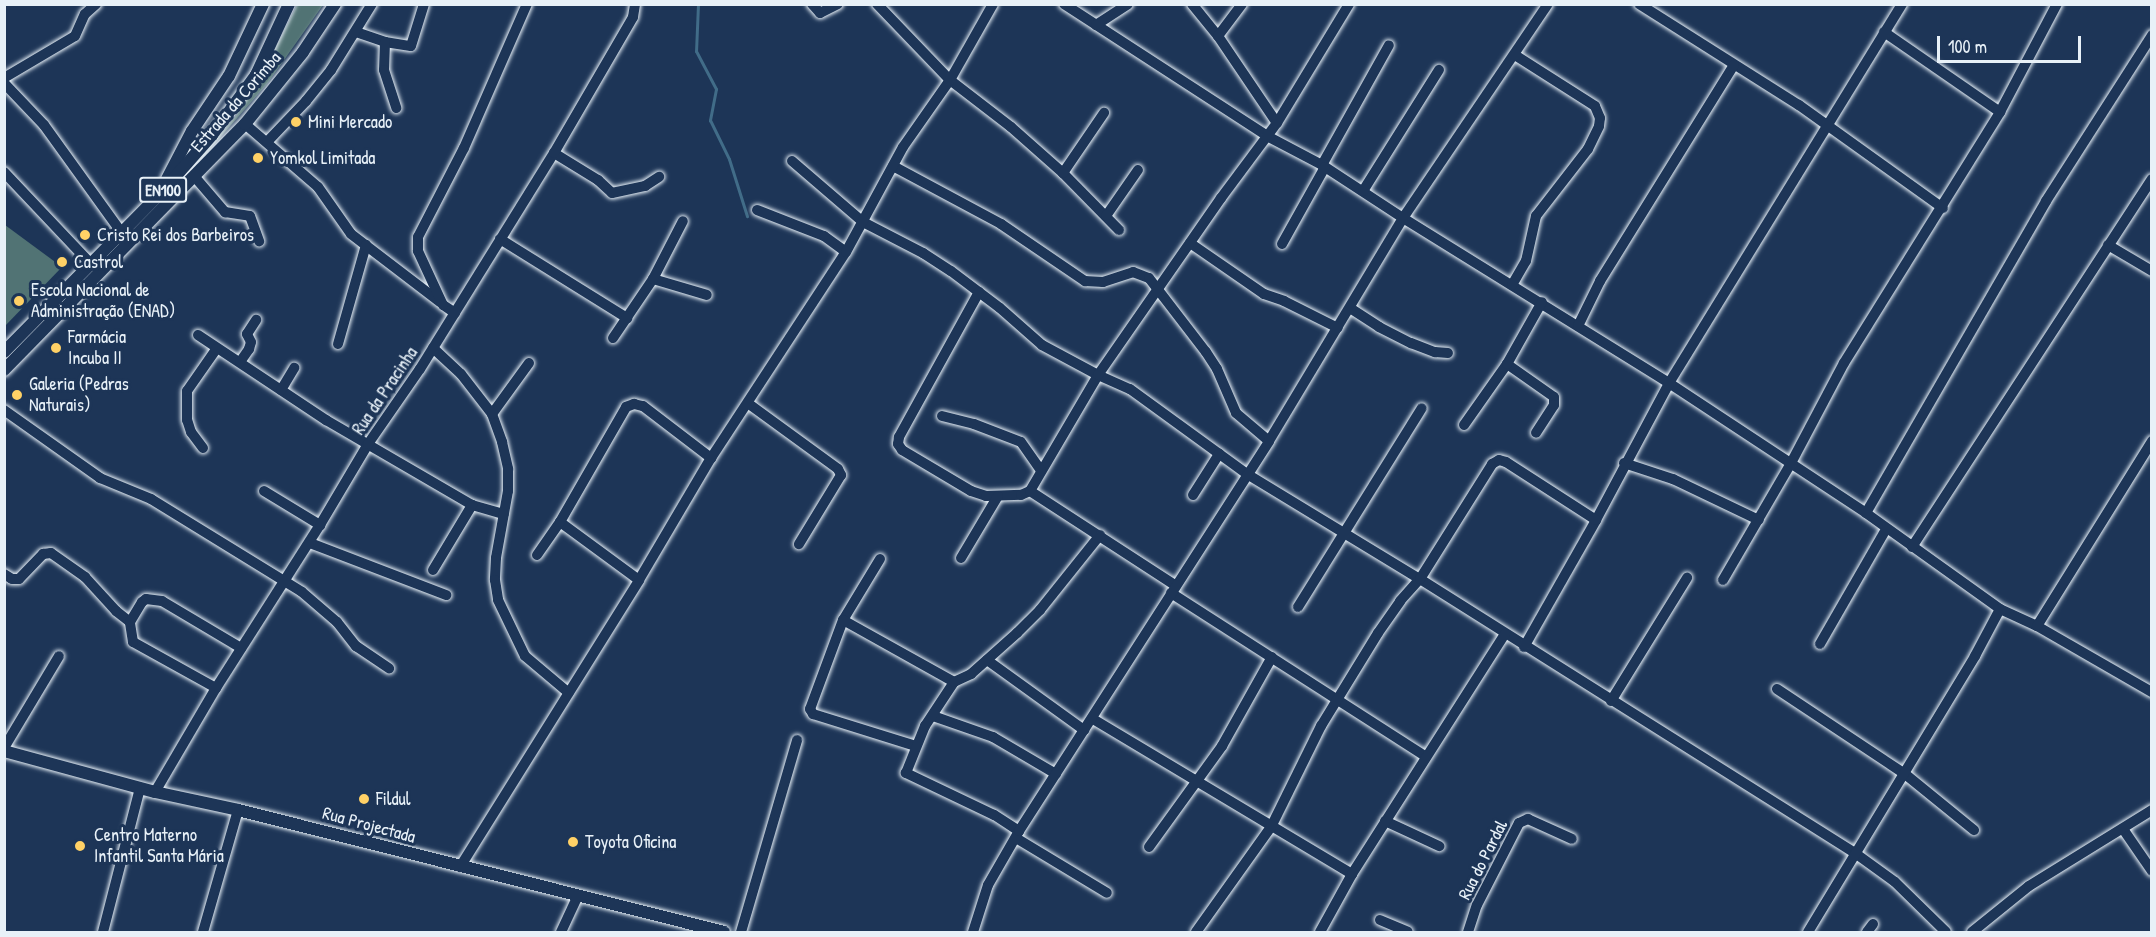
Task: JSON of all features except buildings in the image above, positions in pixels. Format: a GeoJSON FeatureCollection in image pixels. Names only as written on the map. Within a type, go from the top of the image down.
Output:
{"type":"FeatureCollection","features":[{"type":"Feature","properties":{"kind":"main road","name":"Estrada da Corimba"},"geometry":{"type":"LineString","coordinates":[[159,195],[192,131],[229,76],[263,4]]}},
{"type":"Feature","properties":{"kind":"main road","name":"Estrada da Corimba"},"geometry":{"type":"LineString","coordinates":[[6,351],[159,195],[212,135],[245,92],[267,54],[289,4]]}},
{"type":"Feature","properties":{"kind":"main road","name":"Estrada da Corimba"},"geometry":{"type":"LineString","coordinates":[[4,369],[245,124],[307,47],[335,4]]}},
{"type":"Feature","properties":{"kind":"main road","name":"Rua Projectada"},"geometry":{"type":"LineString","coordinates":[[4,749],[155,792],[238,810],[724,933]]}},
{"type":"Feature","properties":{"kind":"street"},"geometry":{"type":"LineString","coordinates":[[4,78],[75,36],[85,14],[96,4]]}},
{"type":"Feature","properties":{"kind":"street"},"geometry":{"type":"LineString","coordinates":[[267,142],[306,101],[356,32],[372,4]]}},
{"type":"Feature","properties":{"kind":"street"},"geometry":{"type":"LineString","coordinates":[[356,32],[385,42],[411,46],[424,4]]}},
{"type":"Feature","properties":{"kind":"street"},"geometry":{"type":"LineString","coordinates":[[443,305],[418,251],[418,237],[464,148],[527,4]]}},
{"type":"Feature","properties":{"kind":"street","name":"Rua da Pracinha"},"geometry":{"type":"LineString","coordinates":[[155,792],[283,580],[310,543],[368,444],[433,348],[554,153],[633,17],[635,4]]}},
{"type":"Feature","properties":{"kind":"street"},"geometry":{"type":"LineString","coordinates":[[812,4],[820,13],[838,4]]}},
{"type":"Feature","properties":{"kind":"street"},"geometry":{"type":"LineString","coordinates":[[878,4],[950,80],[1011,127],[1063,173],[1119,230]]}},
{"type":"Feature","properties":{"kind":"street"},"geometry":{"type":"LineString","coordinates":[[460,867],[639,580],[711,458],[846,252],[893,166],[950,80],[993,4]]}},
{"type":"Feature","properties":{"kind":"street"},"geometry":{"type":"LineString","coordinates":[[1064,4],[1267,136],[1324,166],[1403,218],[1669,382],[1790,465],[1866,513],[2000,609],[2037,626],[2151,692]]}},
{"type":"Feature","properties":{"kind":"street"},"geometry":{"type":"LineString","coordinates":[[1096,25],[1128,4]]}},
{"type":"Feature","properties":{"kind":"street"},"geometry":{"type":"LineString","coordinates":[[1192,4],[1218,36],[1277,123]]}},
{"type":"Feature","properties":{"kind":"street"},"geometry":{"type":"LineString","coordinates":[[1218,36],[1242,4]]}},
{"type":"Feature","properties":{"kind":"street"},"geometry":{"type":"LineString","coordinates":[[979,292],[899,436],[898,444],[902,450],[959,485],[986,496],[1021,495],[1030,491],[1098,375],[1277,123],[1348,4]]}},
{"type":"Feature","properties":{"kind":"street"},"geometry":{"type":"LineString","coordinates":[[973,933],[988,885],[1018,835],[1269,441],[1403,218],[1548,4]]}},
{"type":"Feature","properties":{"kind":"street"},"geometry":{"type":"LineString","coordinates":[[1639,4],[1828,125],[1943,208]]}},
{"type":"Feature","properties":{"kind":"street"},"geometry":{"type":"LineString","coordinates":[[1524,647],[1596,520],[1624,463],[1669,382],[1902,4]]}},
{"type":"Feature","properties":{"kind":"street"},"geometry":{"type":"LineString","coordinates":[[1723,580],[1790,465],[1844,363],[1943,208],[2000,112],[2057,4]]}},
{"type":"Feature","properties":{"kind":"street"},"geometry":{"type":"LineString","coordinates":[[1884,32],[2000,112]]}},
{"type":"Feature","properties":{"kind":"street"},"geometry":{"type":"LineString","coordinates":[[1866,513],[2046,201],[2151,35]]}},
{"type":"Feature","properties":{"kind":"street"},"geometry":{"type":"LineString","coordinates":[[385,42],[384,70],[396,108]]}},
{"type":"Feature","properties":{"kind":"street"},"geometry":{"type":"LineString","coordinates":[[1282,244],[1389,45]]}},
{"type":"Feature","properties":{"kind":"street"},"geometry":{"type":"LineString","coordinates":[[1512,285],[1528,254],[1536,216],[1588,149],[1599,126],[1600,118],[1595,106],[1515,55]]}},
{"type":"Feature","properties":{"kind":"street"},"geometry":{"type":"LineString","coordinates":[[1578,326],[1600,281],[1734,65]]}},
{"type":"Feature","properties":{"kind":"street"},"geometry":{"type":"LineString","coordinates":[[1363,191],[1439,70]]}},
{"type":"Feature","properties":{"kind":"street"},"geometry":{"type":"LineString","coordinates":[[4,83],[44,125],[122,233]]}},
{"type":"Feature","properties":{"kind":"street"},"geometry":{"type":"LineString","coordinates":[[1063,173],[1104,113]]}},
{"type":"Feature","properties":{"kind":"street"},"geometry":{"type":"LineString","coordinates":[[245,124],[318,187],[342,225],[455,313]]}},
{"type":"Feature","properties":{"kind":"street"},"geometry":{"type":"LineString","coordinates":[[554,153],[598,180],[612,194],[645,186],[659,177]]}},
{"type":"Feature","properties":{"kind":"street"},"geometry":{"type":"LineString","coordinates":[[792,161],[863,222],[923,253],[979,292],[1042,345],[1136,393],[1247,474],[1420,579],[1524,647],[1855,853],[1895,882],[1946,933]]}},
{"type":"Feature","properties":{"kind":"street"},"geometry":{"type":"LineString","coordinates":[[893,166],[1001,224],[1085,280],[1103,282],[1133,272],[1141,273],[1149,278],[1206,351],[1236,413],[1269,441]]}},
{"type":"Feature","properties":{"kind":"street"},"geometry":{"type":"LineString","coordinates":[[1106,216],[1138,170]]}},
{"type":"Feature","properties":{"kind":"street"},"geometry":{"type":"LineString","coordinates":[[4,172],[92,265]]}},
{"type":"Feature","properties":{"kind":"street"},"geometry":{"type":"LineString","coordinates":[[194,176],[225,212],[250,216],[259,242]]}},
{"type":"Feature","properties":{"kind":"street"},"geometry":{"type":"LineString","coordinates":[[1912,547],[2151,179]]}},
{"type":"Feature","properties":{"kind":"street"},"geometry":{"type":"LineString","coordinates":[[757,210],[824,236],[846,252]]}},
{"type":"Feature","properties":{"kind":"street"},"geometry":{"type":"LineString","coordinates":[[613,338],[653,279],[683,221]]}},
{"type":"Feature","properties":{"kind":"street"},"geometry":{"type":"LineString","coordinates":[[500,239],[627,318]]}},
{"type":"Feature","properties":{"kind":"street"},"geometry":{"type":"LineString","coordinates":[[1190,243],[1255,289],[1338,328]]}},
{"type":"Feature","properties":{"kind":"street"},"geometry":{"type":"LineString","coordinates":[[338,344],[366,245]]}},
{"type":"Feature","properties":{"kind":"street"},"geometry":{"type":"LineString","coordinates":[[2108,245],[2151,271]]}},
{"type":"Feature","properties":{"kind":"street"},"geometry":{"type":"LineString","coordinates":[[653,279],[707,295]]}},
{"type":"Feature","properties":{"kind":"street"},"geometry":{"type":"LineString","coordinates":[[1464,425],[1507,364],[1542,302]]}},
{"type":"Feature","properties":{"kind":"street"},"geometry":{"type":"LineString","coordinates":[[1350,308],[1379,327],[1411,343],[1435,352],[1448,353]]}},
{"type":"Feature","properties":{"kind":"street"},"geometry":{"type":"LineString","coordinates":[[240,362],[249,349],[251,342],[247,334],[256,320]]}},
{"type":"Feature","properties":{"kind":"street"},"geometry":{"type":"LineString","coordinates":[[198,335],[368,444],[472,505],[504,514]]}},
{"type":"Feature","properties":{"kind":"street"},"geometry":{"type":"LineString","coordinates":[[203,448],[191,432],[187,420],[187,391],[217,348]]}},
{"type":"Feature","properties":{"kind":"street"},"geometry":{"type":"LineString","coordinates":[[433,348],[461,374],[492,414],[508,469],[504,514],[496,558],[495,579],[498,600],[525,656],[569,693]]}},
{"type":"Feature","properties":{"kind":"street"},"geometry":{"type":"LineString","coordinates":[[492,414],[529,363]]}},
{"type":"Feature","properties":{"kind":"street"},"geometry":{"type":"LineString","coordinates":[[1507,364],[1554,397],[1554,405],[1536,433]]}},
{"type":"Feature","properties":{"kind":"street"},"geometry":{"type":"LineString","coordinates":[[281,390],[294,368]]}},
{"type":"Feature","properties":{"kind":"street"},"geometry":{"type":"LineString","coordinates":[[537,555],[560,522],[626,407],[633,404],[643,406],[711,458]]}},
{"type":"Feature","properties":{"kind":"street"},"geometry":{"type":"LineString","coordinates":[[748,404],[838,469],[841,475],[799,544]]}},
{"type":"Feature","properties":{"kind":"street"},"geometry":{"type":"LineString","coordinates":[[1298,608],[1422,408]]}},
{"type":"Feature","properties":{"kind":"street"},"geometry":{"type":"LineString","coordinates":[[4,410],[100,478],[152,499],[319,604],[356,646],[389,668]]}},
{"type":"Feature","properties":{"kind":"street"},"geometry":{"type":"LineString","coordinates":[[942,416],[974,424],[1021,442],[1041,471]]}},
{"type":"Feature","properties":{"kind":"street"},"geometry":{"type":"LineString","coordinates":[[2037,626],[2151,441]]}},
{"type":"Feature","properties":{"kind":"street"},"geometry":{"type":"LineString","coordinates":[[1192,495],[1219,454]]}},
{"type":"Feature","properties":{"kind":"street"},"geometry":{"type":"LineString","coordinates":[[1196,933],[1271,826],[1304,758],[1336,701],[1400,601],[1420,579],[1486,471],[1498,460],[1506,462],[1596,520]]}},
{"type":"Feature","properties":{"kind":"street"},"geometry":{"type":"LineString","coordinates":[[1624,463],[1673,478],[1759,520]]}},
{"type":"Feature","properties":{"kind":"street"},"geometry":{"type":"LineString","coordinates":[[264,491],[321,525]]}},
{"type":"Feature","properties":{"kind":"street"},"geometry":{"type":"LineString","coordinates":[[1030,491],[1100,535],[1173,589],[1336,701],[1426,757]]}},
{"type":"Feature","properties":{"kind":"street"},"geometry":{"type":"LineString","coordinates":[[961,558],[998,496]]}},
{"type":"Feature","properties":{"kind":"street"},"geometry":{"type":"LineString","coordinates":[[433,570],[472,505]]}},
{"type":"Feature","properties":{"kind":"street"},"geometry":{"type":"LineString","coordinates":[[560,522],[639,580]]}},
{"type":"Feature","properties":{"kind":"street"},"geometry":{"type":"LineString","coordinates":[[1820,644],[1886,529]]}},
{"type":"Feature","properties":{"kind":"street"},"geometry":{"type":"LineString","coordinates":[[1100,535],[1040,610],[971,674],[954,682],[916,746],[906,773],[994,815],[1018,835],[1107,893]]}},
{"type":"Feature","properties":{"kind":"street"},"geometry":{"type":"LineString","coordinates":[[310,543],[446,595]]}},
{"type":"Feature","properties":{"kind":"street"},"geometry":{"type":"LineString","coordinates":[[4,574],[12,579],[19,579],[43,554],[51,553],[85,577],[129,622],[133,642],[216,688]]}},
{"type":"Feature","properties":{"kind":"street"},"geometry":{"type":"LineString","coordinates":[[880,559],[843,620],[811,704],[813,714],[916,746]]}},
{"type":"Feature","properties":{"kind":"street"},"geometry":{"type":"LineString","coordinates":[[1611,701],[1687,578]]}},
{"type":"Feature","properties":{"kind":"street"},"geometry":{"type":"LineString","coordinates":[[129,622],[142,602],[153,599],[162,601],[241,648]]}},
{"type":"Feature","properties":{"kind":"street"},"geometry":{"type":"LineString","coordinates":[[1808,933],[1975,656],[2000,609]]}},
{"type":"Feature","properties":{"kind":"street"},"geometry":{"type":"LineString","coordinates":[[843,620],[954,682]]}},
{"type":"Feature","properties":{"kind":"street"},"geometry":{"type":"LineString","coordinates":[[1320,933],[1352,874],[1505,634]]}},
{"type":"Feature","properties":{"kind":"street"},"geometry":{"type":"LineString","coordinates":[[4,749],[59,656]]}},
{"type":"Feature","properties":{"kind":"street"},"geometry":{"type":"LineString","coordinates":[[1149,847],[1197,782],[1246,706],[1272,657]]}},
{"type":"Feature","properties":{"kind":"street"},"geometry":{"type":"LineString","coordinates":[[987,660],[1084,730]]}},
{"type":"Feature","properties":{"kind":"street"},"geometry":{"type":"LineString","coordinates":[[1777,689],[1905,774],[1974,830]]}},
{"type":"Feature","properties":{"kind":"street"},"geometry":{"type":"LineString","coordinates":[[933,716],[993,737],[1056,774]]}},
{"type":"Feature","properties":{"kind":"street"},"geometry":{"type":"LineString","coordinates":[[1093,719],[1352,874]]}},
{"type":"Feature","properties":{"kind":"street"},"geometry":{"type":"LineString","coordinates":[[741,933],[797,740]]}},
{"type":"Feature","properties":{"kind":"street"},"geometry":{"type":"LineString","coordinates":[[103,933],[140,788]]}},
{"type":"Feature","properties":{"kind":"street"},"geometry":{"type":"LineString","coordinates":[[202,933],[238,810]]}},
{"type":"Feature","properties":{"kind":"street"},"geometry":{"type":"LineString","coordinates":[[1972,933],[2029,886],[2151,810]]}},
{"type":"Feature","properties":{"kind":"street","name":"Rua do Pardal"},"geometry":{"type":"LineString","coordinates":[[1468,933],[1477,905],[1519,823],[1528,819],[1572,839]]}},
{"type":"Feature","properties":{"kind":"street"},"geometry":{"type":"LineString","coordinates":[[1385,821],[1439,846]]}},
{"type":"Feature","properties":{"kind":"street"},"geometry":{"type":"LineString","coordinates":[[2123,829],[2151,871]]}},
{"type":"Feature","properties":{"kind":"street"},"geometry":{"type":"LineString","coordinates":[[561,933],[578,897]]}},
{"type":"Feature","properties":{"kind":"street"},"geometry":{"type":"LineString","coordinates":[[1380,920],[1408,933]]}},
{"type":"Feature","properties":{"kind":"green space"},"geometry":{"type":"Polygon","coordinates":[[[297,5],[323,5],[267,84],[181,182],[235,117],[259,81],[297,5]]]}},
{"type":"Feature","properties":{"kind":"green space","name":"Escola Nacional de Administração (ENAD)"},"geometry":{"type":"Polygon","coordinates":[[[5,225],[62,267],[5,326],[5,225]]]}},
{"type":"Feature","properties":{"kind":"waterway"},"geometry":{"type":"LineString","coordinates":[[698,4],[696,51],[716,89],[710,120],[729,159],[747,216]]}},
{"type":"Feature","properties":{"kind":"place","name":"Mini Mercado"},"geometry":{"type":"Point","coordinates":[296,122]}},
{"type":"Feature","properties":{"kind":"place","name":"Yomkol Limitada"},"geometry":{"type":"Point","coordinates":[258,158]}},
{"type":"Feature","properties":{"kind":"place","name":"Cristo Rei dos Barbeiros"},"geometry":{"type":"Point","coordinates":[85,235]}},
{"type":"Feature","properties":{"kind":"place","name":"Castrol"},"geometry":{"type":"Point","coordinates":[62,262]}},
{"type":"Feature","properties":{"kind":"place","name":"Escola Nacional de Administração (ENAD)"},"geometry":{"type":"Point","coordinates":[19,301]}},
{"type":"Feature","properties":{"kind":"place","name":"Farmácia Incuba II"},"geometry":{"type":"Point","coordinates":[56,348]}},
{"type":"Feature","properties":{"kind":"place","name":"Galeria (Pedras Naturais)"},"geometry":{"type":"Point","coordinates":[17,395]}},
{"type":"Feature","properties":{"kind":"place","name":"Fildul"},"geometry":{"type":"Point","coordinates":[364,799]}},
{"type":"Feature","properties":{"kind":"place","name":"Toyota Oficina"},"geometry":{"type":"Point","coordinates":[573,842]}},
{"type":"Feature","properties":{"kind":"place","name":"Centro Materno Infantil Santa Mária"},"geometry":{"type":"Point","coordinates":[80,846]}}]}
